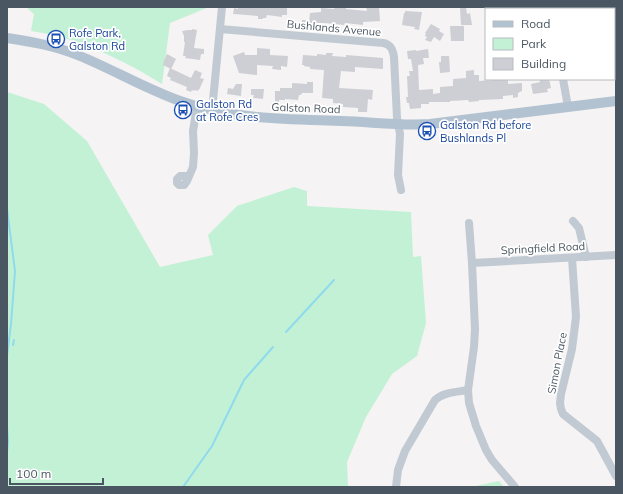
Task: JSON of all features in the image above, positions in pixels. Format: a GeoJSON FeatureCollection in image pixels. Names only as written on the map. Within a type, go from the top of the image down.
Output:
{"type":"FeatureCollection","features":[{"type":"Feature","properties":{"kind":"main road","name":"Galston Road"},"geometry":{"type":"LineString","coordinates":[[7,38],[46,44],[74,54],[180,101],[212,111],[255,118],[344,121],[398,125],[430,124],[616,101]]}},
{"type":"Feature","properties":{"kind":"street"},"geometry":{"type":"LineString","coordinates":[[212,111],[222,7]]}},
{"type":"Feature","properties":{"kind":"street","name":"Bushlands Avenue"},"geometry":{"type":"LineString","coordinates":[[220,29],[383,43],[388,45],[392,50],[394,57],[398,125]]}},
{"type":"Feature","properties":{"kind":"street"},"geometry":{"type":"LineString","coordinates":[[563,80],[568,107]]}},
{"type":"Feature","properties":{"kind":"street"},"geometry":{"type":"LineString","coordinates":[[189,176],[193,167],[193,131],[197,106]]}},
{"type":"Feature","properties":{"kind":"street"},"geometry":{"type":"LineString","coordinates":[[398,125],[400,134],[398,174],[401,190]]}},
{"type":"Feature","properties":{"kind":"street"},"geometry":{"type":"LineString","coordinates":[[573,221],[579,228],[586,257]]}},
{"type":"Feature","properties":{"kind":"street"},"geometry":{"type":"LineString","coordinates":[[469,223],[475,329],[468,390],[469,404],[486,450],[492,460],[515,487]]}},
{"type":"Feature","properties":{"kind":"street","name":"Springfield Road"},"geometry":{"type":"LineString","coordinates":[[472,263],[616,255]]}},
{"type":"Feature","properties":{"kind":"street","name":"Simon Place"},"geometry":{"type":"LineString","coordinates":[[572,258],[576,317],[572,349],[561,394],[561,409],[563,414],[596,441],[616,476]]}},
{"type":"Feature","properties":{"kind":"street"},"geometry":{"type":"LineString","coordinates":[[396,487],[398,470],[405,451],[435,400],[439,396],[468,390]]}},
{"type":"Feature","properties":{"kind":"green space"},"geometry":{"type":"Polygon","coordinates":[[[26,7],[209,7],[170,23],[162,84],[126,63],[100,51],[58,36],[31,31],[34,14],[26,7]]]}},
{"type":"Feature","properties":{"kind":"green space"},"geometry":{"type":"Polygon","coordinates":[[[7,92],[44,104],[87,141],[160,267],[213,255],[208,235],[237,206],[294,187],[307,191],[307,206],[411,212],[413,257],[421,256],[426,323],[417,356],[392,374],[366,417],[347,462],[348,487],[7,487],[7,92]]]}},
{"type":"Feature","properties":{"kind":"green space"},"geometry":{"type":"Polygon","coordinates":[[[499,481],[504,487],[471,487],[499,481]]]}},
{"type":"Feature","properties":{"kind":"building"},"geometry":{"type":"Polygon","coordinates":[[[238,7],[287,7],[287,15],[282,15],[282,17],[267,15],[266,18],[258,19],[258,16],[233,14],[234,8],[238,9],[238,7]]]}},
{"type":"Feature","properties":{"kind":"building"},"geometry":{"type":"Polygon","coordinates":[[[335,7],[346,7],[346,9],[367,11],[366,7],[379,7],[380,21],[363,22],[363,25],[345,23],[344,25],[309,23],[310,13],[321,12],[321,8],[334,9],[335,7]]]}},
{"type":"Feature","properties":{"kind":"building"},"geometry":{"type":"Polygon","coordinates":[[[460,7],[466,7],[467,14],[470,13],[472,25],[461,25],[460,7]]]}},
{"type":"Feature","properties":{"kind":"building"},"geometry":{"type":"Polygon","coordinates":[[[405,11],[422,12],[419,30],[414,29],[415,27],[402,25],[405,11]]]}},
{"type":"Feature","properties":{"kind":"building"},"geometry":{"type":"Polygon","coordinates":[[[302,20],[307,20],[307,26],[302,25],[302,20]]]}},
{"type":"Feature","properties":{"kind":"building"},"geometry":{"type":"Polygon","coordinates":[[[431,24],[440,29],[439,31],[444,34],[440,41],[434,37],[431,42],[425,40],[427,37],[425,36],[425,33],[431,24]]]}},
{"type":"Feature","properties":{"kind":"building"},"geometry":{"type":"Polygon","coordinates":[[[450,26],[464,26],[464,41],[451,41],[450,26]]]}},
{"type":"Feature","properties":{"kind":"building"},"geometry":{"type":"Polygon","coordinates":[[[192,29],[197,30],[194,48],[204,49],[204,54],[201,54],[200,60],[185,58],[186,56],[183,56],[185,42],[182,31],[192,29]]]}},
{"type":"Feature","properties":{"kind":"building"},"geometry":{"type":"Polygon","coordinates":[[[257,48],[270,49],[270,55],[288,56],[287,67],[281,66],[281,70],[272,69],[273,66],[257,65],[257,75],[239,73],[233,56],[244,52],[245,55],[257,55],[257,48]]]}},
{"type":"Feature","properties":{"kind":"building"},"geometry":{"type":"Polygon","coordinates":[[[428,49],[429,58],[423,58],[424,64],[418,65],[419,90],[433,89],[433,94],[440,93],[440,87],[453,86],[453,79],[466,78],[466,71],[474,70],[474,75],[479,75],[479,81],[508,80],[508,84],[522,83],[522,91],[518,93],[518,97],[513,98],[513,95],[503,96],[503,99],[469,102],[468,100],[429,102],[429,104],[421,104],[421,108],[410,109],[406,97],[408,97],[407,76],[410,76],[409,71],[413,71],[411,59],[408,59],[407,51],[428,49]]]}},
{"type":"Feature","properties":{"kind":"building"},"geometry":{"type":"Polygon","coordinates":[[[326,53],[333,53],[332,56],[346,57],[346,55],[383,58],[383,69],[355,67],[355,72],[341,71],[339,88],[373,90],[372,100],[368,99],[367,112],[358,112],[358,108],[343,107],[343,104],[333,103],[333,99],[322,98],[324,70],[310,69],[310,67],[302,65],[303,55],[317,56],[317,54],[326,55],[326,53]]]}},
{"type":"Feature","properties":{"kind":"building"},"geometry":{"type":"Polygon","coordinates":[[[167,54],[176,59],[171,69],[163,65],[167,54]]]}},
{"type":"Feature","properties":{"kind":"building"},"geometry":{"type":"Polygon","coordinates":[[[441,56],[449,56],[450,72],[440,73],[439,62],[441,62],[441,56]]]}},
{"type":"Feature","properties":{"kind":"building"},"geometry":{"type":"Polygon","coordinates":[[[170,68],[191,78],[195,70],[202,73],[200,78],[204,79],[199,90],[192,90],[191,92],[186,90],[187,87],[170,80],[171,78],[167,76],[170,68]]]}},
{"type":"Feature","properties":{"kind":"building"},"geometry":{"type":"Polygon","coordinates":[[[540,80],[549,80],[551,88],[547,89],[548,92],[533,94],[531,84],[540,82],[540,80]]]}},
{"type":"Feature","properties":{"kind":"building"},"geometry":{"type":"Polygon","coordinates":[[[307,82],[313,82],[313,93],[302,93],[299,95],[298,100],[285,99],[275,102],[275,91],[280,91],[280,88],[292,88],[292,83],[307,84],[307,82]]]}},
{"type":"Feature","properties":{"kind":"building"},"geometry":{"type":"Polygon","coordinates":[[[236,84],[242,84],[241,96],[227,94],[228,88],[233,89],[236,84]]]}},
{"type":"Feature","properties":{"kind":"building"},"geometry":{"type":"Polygon","coordinates":[[[251,89],[264,89],[263,99],[253,98],[254,95],[251,95],[251,89]]]}},
{"type":"Feature","properties":{"kind":"waterway"},"geometry":{"type":"LineString","coordinates":[[7,209],[15,271],[7,356]]}},
{"type":"Feature","properties":{"kind":"waterway"},"geometry":{"type":"LineString","coordinates":[[286,332],[334,280]]}},
{"type":"Feature","properties":{"kind":"waterway"},"geometry":{"type":"LineString","coordinates":[[13,345],[14,340]]}},
{"type":"Feature","properties":{"kind":"waterway"},"geometry":{"type":"LineString","coordinates":[[183,487],[212,446],[244,380],[273,347]]}},
{"type":"Feature","properties":{"kind":"waterway"},"geometry":{"type":"LineString","coordinates":[[7,426],[7,452]]}},
{"type":"Feature","properties":{"kind":"place","name":"Rofe Park, Galston Rd"},"geometry":{"type":"Point","coordinates":[56,39]}},
{"type":"Feature","properties":{"kind":"place","name":"Galston Rd at Rofe Cres"},"geometry":{"type":"Point","coordinates":[183,110]}},
{"type":"Feature","properties":{"kind":"place","name":"Galston Rd before Bushlands Pl"},"geometry":{"type":"Point","coordinates":[427,131]}}]}
